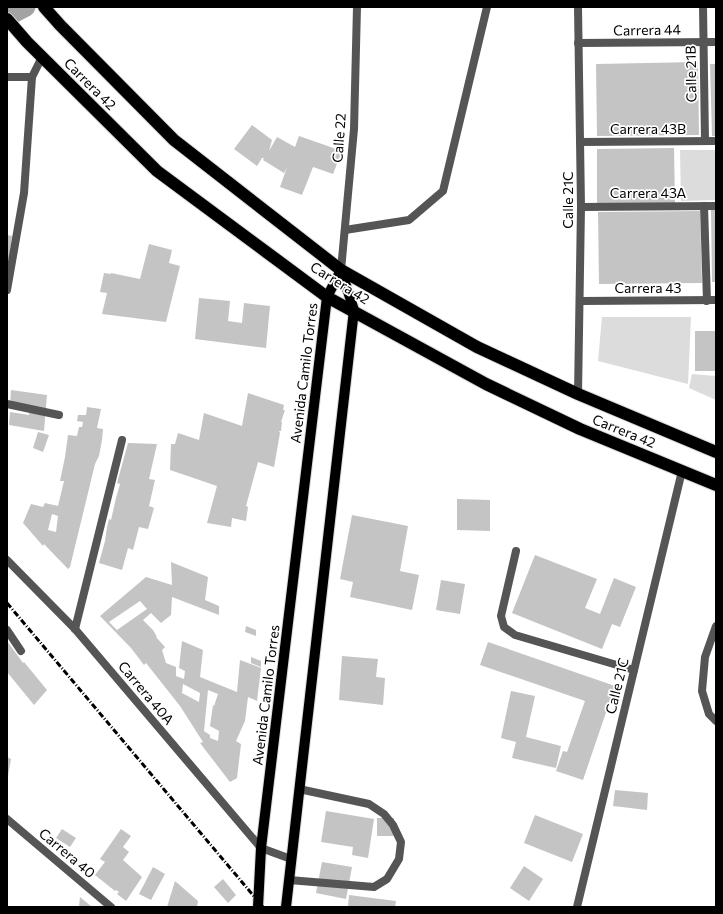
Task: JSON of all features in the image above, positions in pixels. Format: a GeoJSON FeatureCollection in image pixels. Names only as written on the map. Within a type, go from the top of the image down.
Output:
{"type":"FeatureCollection","features":[{"type":"Feature","properties":{"kind":"highway","name":"Carrera 42"},"geometry":{"type":"LineString","coordinates":[[44,7],[60,26],[174,140],[341,270],[477,347],[578,394],[716,452]]}},
{"type":"Feature","properties":{"kind":"highway","name":"Carrera 42"},"geometry":{"type":"LineString","coordinates":[[7,19],[27,42],[157,170],[328,297],[486,384],[580,430],[716,485]]}},
{"type":"Feature","properties":{"kind":"main road","name":"Avenida Camilo Torres"},"geometry":{"type":"LineString","coordinates":[[258,907],[261,848],[328,297],[341,270]]}},
{"type":"Feature","properties":{"kind":"main road"},"geometry":{"type":"LineString","coordinates":[[286,907],[354,310],[341,270]]}},
{"type":"Feature","properties":{"kind":"street","name":"Calle 22"},"geometry":{"type":"LineString","coordinates":[[341,270],[354,129],[357,7]]}},
{"type":"Feature","properties":{"kind":"street"},"geometry":{"type":"LineString","coordinates":[[345,230],[409,220],[443,191],[487,7]]}},
{"type":"Feature","properties":{"kind":"street","name":"Calle 21C"},"geometry":{"type":"LineString","coordinates":[[578,7],[581,207],[578,394]]}},
{"type":"Feature","properties":{"kind":"street","name":"Calle 21B"},"geometry":{"type":"LineString","coordinates":[[703,7],[705,141]]}},
{"type":"Feature","properties":{"kind":"street","name":"Carrera 44"},"geometry":{"type":"LineString","coordinates":[[578,44],[716,42]]}},
{"type":"Feature","properties":{"kind":"street"},"geometry":{"type":"LineString","coordinates":[[7,290],[24,193],[32,77],[42,57]]}},
{"type":"Feature","properties":{"kind":"street"},"geometry":{"type":"LineString","coordinates":[[7,77],[32,77]]}},
{"type":"Feature","properties":{"kind":"street","name":"Carrera 43B"},"geometry":{"type":"LineString","coordinates":[[580,142],[716,141]]}},
{"type":"Feature","properties":{"kind":"street"},"geometry":{"type":"LineString","coordinates":[[704,206],[707,300]]}},
{"type":"Feature","properties":{"kind":"street","name":"Carrera 43A"},"geometry":{"type":"LineString","coordinates":[[581,207],[716,206]]}},
{"type":"Feature","properties":{"kind":"street","name":"Carrera 43"},"geometry":{"type":"LineString","coordinates":[[580,301],[716,300]]}},
{"type":"Feature","properties":{"kind":"street"},"geometry":{"type":"LineString","coordinates":[[7,404],[59,415]]}},
{"type":"Feature","properties":{"kind":"street"},"geometry":{"type":"LineString","coordinates":[[75,630],[122,440]]}},
{"type":"Feature","properties":{"kind":"street","name":"Calle 21C"},"geometry":{"type":"LineString","coordinates":[[577,907],[682,471]]}},
{"type":"Feature","properties":{"kind":"street"},"geometry":{"type":"LineString","coordinates":[[516,551],[501,616],[504,628],[515,635],[634,670]]}},
{"type":"Feature","properties":{"kind":"street","name":"Carrera 40A"},"geometry":{"type":"LineString","coordinates":[[7,560],[75,630],[261,848]]}},
{"type":"Feature","properties":{"kind":"street"},"geometry":{"type":"LineString","coordinates":[[716,626],[705,657],[702,691],[709,714],[716,721]]}},
{"type":"Feature","properties":{"kind":"street"},"geometry":{"type":"LineString","coordinates":[[7,630],[21,651]]}},
{"type":"Feature","properties":{"kind":"street"},"geometry":{"type":"LineString","coordinates":[[289,880],[374,887],[387,879],[399,859],[401,842],[393,825],[384,814],[368,804],[299,789]]}},
{"type":"Feature","properties":{"kind":"street","name":"Carrera 40"},"geometry":{"type":"LineString","coordinates":[[7,819],[111,907]]}},
{"type":"Feature","properties":{"kind":"street"},"geometry":{"type":"LineString","coordinates":[[261,848],[291,859]]}},
{"type":"Feature","properties":{"kind":"shaded area"},"geometry":{"type":"Polygon","coordinates":[[[680,150],[716,150],[716,200],[681,201],[680,150]]]}},
{"type":"Feature","properties":{"kind":"shaded area"},"geometry":{"type":"Polygon","coordinates":[[[602,317],[691,317],[688,384],[598,361],[602,317]]]}},
{"type":"Feature","properties":{"kind":"shaded area"},"geometry":{"type":"Polygon","coordinates":[[[692,374],[716,376],[716,400],[689,388],[692,374]]]}},
{"type":"Feature","properties":{"kind":"building"},"geometry":{"type":"Polygon","coordinates":[[[698,62],[699,135],[597,136],[596,64],[698,62]]]}},
{"type":"Feature","properties":{"kind":"building"},"geometry":{"type":"Polygon","coordinates":[[[710,64],[716,64],[716,136],[712,136],[710,64]]]}},
{"type":"Feature","properties":{"kind":"building"},"geometry":{"type":"Polygon","coordinates":[[[252,125],[272,140],[269,151],[277,137],[295,147],[299,136],[342,151],[333,174],[313,167],[302,195],[280,187],[287,167],[284,173],[263,160],[264,158],[262,158],[257,166],[234,149],[252,125]]]}},
{"type":"Feature","properties":{"kind":"building"},"geometry":{"type":"Polygon","coordinates":[[[674,148],[675,203],[597,204],[597,149],[674,148]]]}},
{"type":"Feature","properties":{"kind":"building"},"geometry":{"type":"Polygon","coordinates":[[[711,210],[716,210],[716,282],[712,282],[711,210]]]}},
{"type":"Feature","properties":{"kind":"building"},"geometry":{"type":"Polygon","coordinates":[[[700,211],[702,283],[599,284],[598,212],[700,211]]]}},
{"type":"Feature","properties":{"kind":"building"},"geometry":{"type":"Polygon","coordinates":[[[7,235],[12,236],[9,259],[7,259],[7,235]]]}},
{"type":"Feature","properties":{"kind":"building"},"geometry":{"type":"Polygon","coordinates":[[[149,244],[172,250],[169,263],[180,266],[166,322],[102,314],[107,293],[100,292],[104,273],[140,279],[149,244]]]}},
{"type":"Feature","properties":{"kind":"building"},"geometry":{"type":"Polygon","coordinates":[[[199,298],[230,301],[228,321],[242,323],[244,303],[270,306],[266,348],[195,339],[199,298]]]}},
{"type":"Feature","properties":{"kind":"building"},"geometry":{"type":"Polygon","coordinates":[[[695,331],[716,331],[716,371],[695,371],[695,331]]]}},
{"type":"Feature","properties":{"kind":"building"},"geometry":{"type":"Polygon","coordinates":[[[11,390],[47,395],[44,431],[9,425],[10,412],[29,415],[29,409],[10,406],[11,390]]]}},
{"type":"Feature","properties":{"kind":"building"},"geometry":{"type":"Polygon","coordinates":[[[248,393],[284,405],[283,410],[285,410],[281,422],[281,431],[279,431],[280,433],[274,467],[258,462],[246,506],[248,507],[246,521],[232,518],[231,527],[207,523],[217,486],[170,470],[171,444],[175,444],[178,433],[199,440],[204,413],[242,426],[248,393]]]}},
{"type":"Feature","properties":{"kind":"building"},"geometry":{"type":"Polygon","coordinates":[[[87,407],[101,409],[97,428],[103,429],[102,440],[70,567],[68,569],[44,544],[43,546],[23,523],[31,504],[43,507],[45,503],[58,506],[64,481],[60,481],[68,435],[77,436],[79,427],[82,427],[83,422],[77,421],[78,415],[86,415],[87,407]],[[52,514],[48,530],[56,532],[58,516],[52,514]]]}},
{"type":"Feature","properties":{"kind":"building"},"geometry":{"type":"Polygon","coordinates":[[[38,432],[49,435],[43,452],[33,448],[38,432]]]}},
{"type":"Feature","properties":{"kind":"building"},"geometry":{"type":"Polygon","coordinates":[[[128,443],[157,444],[149,479],[155,480],[149,506],[154,508],[148,529],[139,527],[133,550],[128,548],[122,570],[99,563],[109,519],[111,520],[120,484],[117,483],[128,443]]]}},
{"type":"Feature","properties":{"kind":"building"},"geometry":{"type":"Polygon","coordinates":[[[457,499],[490,500],[490,531],[457,530],[457,499]]]}},
{"type":"Feature","properties":{"kind":"building"},"geometry":{"type":"Polygon","coordinates":[[[352,515],[408,526],[400,571],[419,575],[412,610],[350,597],[353,582],[340,579],[352,515]]]}},
{"type":"Feature","properties":{"kind":"building"},"geometry":{"type":"Polygon","coordinates":[[[535,555],[597,579],[585,608],[600,614],[614,578],[636,587],[620,627],[612,624],[602,649],[512,613],[535,555]]]}},
{"type":"Feature","properties":{"kind":"building"},"geometry":{"type":"Polygon","coordinates":[[[171,562],[208,577],[205,600],[219,606],[219,615],[172,597],[171,615],[161,623],[151,613],[143,620],[153,630],[156,637],[165,647],[162,650],[166,663],[176,667],[176,676],[184,679],[185,671],[179,668],[182,641],[203,650],[200,677],[237,692],[240,660],[261,668],[257,701],[248,697],[245,721],[236,741],[241,744],[237,778],[230,782],[200,743],[203,742],[180,706],[146,663],[144,665],[131,648],[100,616],[146,577],[172,585],[171,562]],[[140,601],[109,622],[117,630],[147,609],[140,601]],[[183,684],[182,693],[199,702],[200,693],[183,684]],[[208,690],[204,731],[210,735],[210,738],[218,741],[219,731],[210,726],[213,705],[214,706],[218,694],[208,690]]]}},
{"type":"Feature","properties":{"kind":"building"},"geometry":{"type":"Polygon","coordinates":[[[441,580],[465,584],[460,614],[436,610],[441,580]]]}},
{"type":"Feature","properties":{"kind":"building"},"geometry":{"type":"Polygon","coordinates":[[[246,626],[256,630],[256,636],[245,632],[246,626]]]}},
{"type":"Feature","properties":{"kind":"building"},"geometry":{"type":"Polygon","coordinates":[[[7,641],[23,663],[24,662],[47,690],[34,705],[7,672],[7,641]]]}},
{"type":"Feature","properties":{"kind":"building"},"geometry":{"type":"Polygon","coordinates":[[[488,642],[615,686],[583,780],[556,771],[563,751],[567,752],[585,701],[480,665],[488,642]]]}},
{"type":"Feature","properties":{"kind":"building"},"geometry":{"type":"Polygon","coordinates":[[[342,656],[378,659],[376,677],[385,678],[383,705],[339,700],[342,656]]]}},
{"type":"Feature","properties":{"kind":"building"},"geometry":{"type":"Polygon","coordinates":[[[251,657],[261,661],[261,667],[251,663],[251,657]]]}},
{"type":"Feature","properties":{"kind":"building"},"geometry":{"type":"Polygon","coordinates":[[[511,691],[535,696],[526,737],[561,746],[556,768],[512,758],[516,742],[501,738],[511,691]]]}},
{"type":"Feature","properties":{"kind":"building"},"geometry":{"type":"Polygon","coordinates":[[[7,757],[11,759],[8,776],[7,776],[7,757]]]}},
{"type":"Feature","properties":{"kind":"building"},"geometry":{"type":"Polygon","coordinates":[[[615,790],[648,793],[647,810],[613,806],[615,790]]]}},
{"type":"Feature","properties":{"kind":"building"},"geometry":{"type":"Polygon","coordinates":[[[326,811],[374,819],[368,858],[352,855],[353,847],[321,842],[326,811]]]}},
{"type":"Feature","properties":{"kind":"building"},"geometry":{"type":"Polygon","coordinates":[[[535,815],[583,834],[572,862],[524,843],[535,815]]]}},
{"type":"Feature","properties":{"kind":"building"},"geometry":{"type":"Polygon","coordinates":[[[377,818],[394,818],[393,836],[377,836],[377,818]]]}},
{"type":"Feature","properties":{"kind":"building"},"geometry":{"type":"Polygon","coordinates":[[[62,829],[76,838],[70,847],[56,838],[62,829]]]}},
{"type":"Feature","properties":{"kind":"building"},"geometry":{"type":"Polygon","coordinates":[[[121,829],[131,836],[123,847],[129,852],[123,860],[142,877],[126,901],[117,894],[119,892],[116,890],[115,891],[95,875],[105,862],[100,859],[121,829]]]}},
{"type":"Feature","properties":{"kind":"building"},"geometry":{"type":"Polygon","coordinates":[[[322,862],[352,867],[346,899],[316,893],[322,862]]]}},
{"type":"Feature","properties":{"kind":"building"},"geometry":{"type":"Polygon","coordinates":[[[524,866],[543,879],[529,901],[510,888],[524,866]]]}},
{"type":"Feature","properties":{"kind":"building"},"geometry":{"type":"Polygon","coordinates":[[[153,867],[165,874],[151,900],[139,894],[153,867]]]}},
{"type":"Feature","properties":{"kind":"building"},"geometry":{"type":"Polygon","coordinates":[[[223,879],[236,895],[228,903],[214,887],[223,879]]]}},
{"type":"Feature","properties":{"kind":"building"},"geometry":{"type":"Polygon","coordinates":[[[175,881],[198,901],[197,907],[167,907],[175,881]]]}},
{"type":"Feature","properties":{"kind":"building"},"geometry":{"type":"Polygon","coordinates":[[[349,895],[396,901],[395,907],[348,907],[349,895]]]}},
{"type":"Feature","properties":{"kind":"building"},"geometry":{"type":"Polygon","coordinates":[[[80,897],[92,907],[79,907],[80,897]]]}},
{"type":"Feature","properties":{"kind":"waterway"},"geometry":{"type":"LineString","coordinates":[[7,17],[26,7]]}},
{"type":"Feature","properties":{"kind":"railway"},"geometry":{"type":"LineString","coordinates":[[7,603],[263,907]]}}]}
